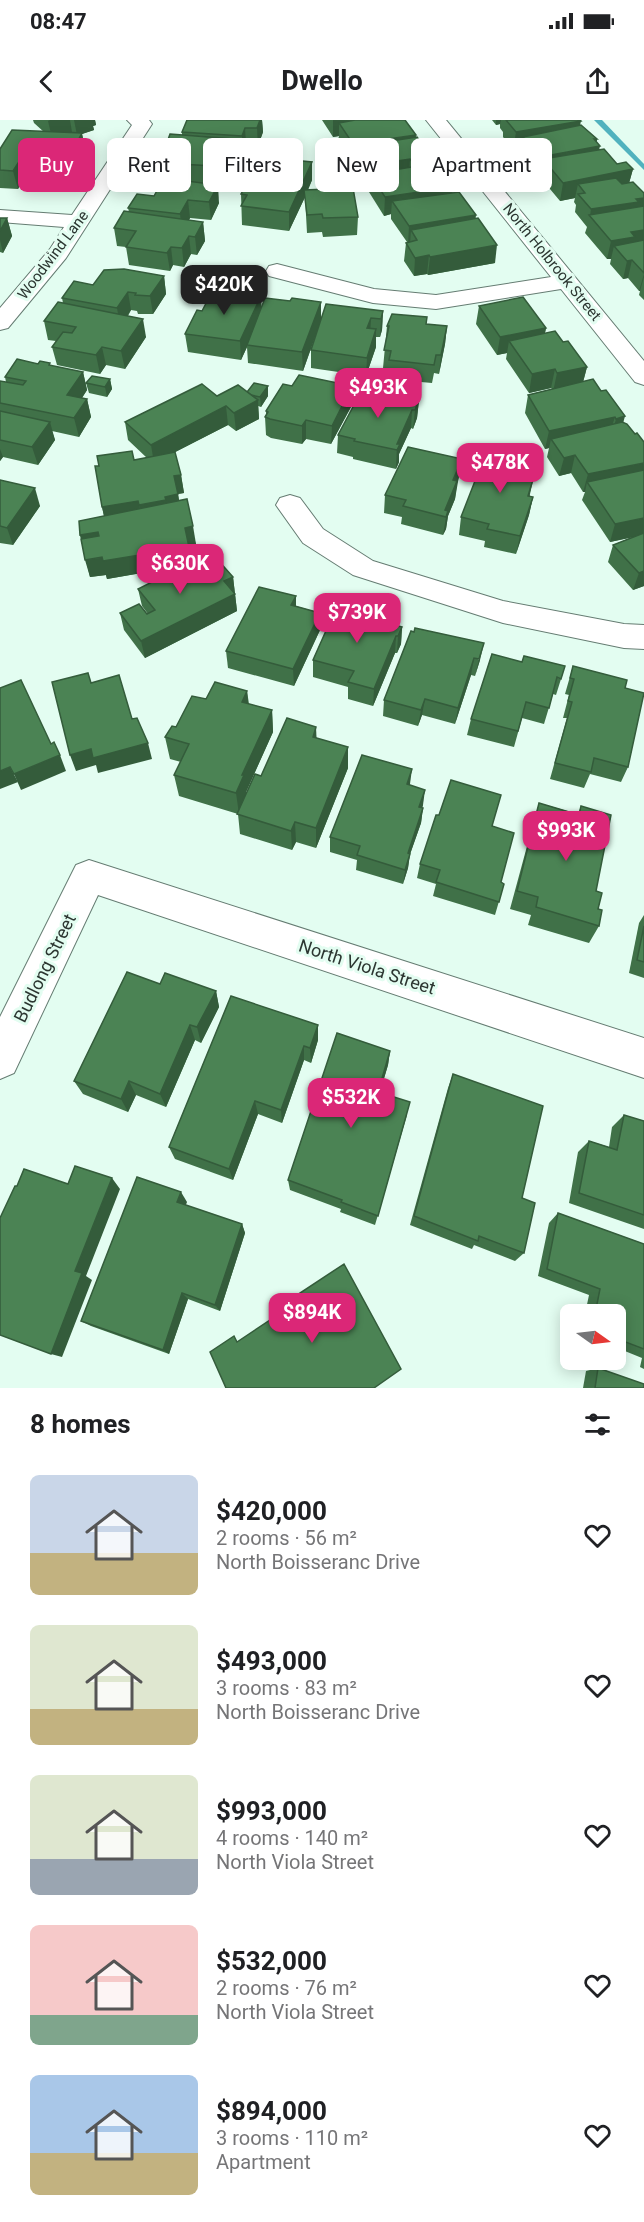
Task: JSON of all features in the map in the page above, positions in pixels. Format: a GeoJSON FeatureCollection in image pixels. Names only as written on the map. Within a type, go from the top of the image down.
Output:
{"type":"FeatureCollection","features":[{"type":"Feature","properties":{"kind":"street","name":"North Holbrook Street"},"geometry":{"type":"LineString","coordinates":[[436,120],[644,377]]}},
{"type":"Feature","properties":{"kind":"street","name":"Woodwind Lane"},"geometry":{"type":"LineString","coordinates":[[0,322],[58,253],[140,122]]}},
{"type":"Feature","properties":{"kind":"street"},"geometry":{"type":"LineString","coordinates":[[0,216],[78,222]]}},
{"type":"Feature","properties":{"kind":"street"},"geometry":{"type":"LineString","coordinates":[[277,271],[373,296],[436,302],[567,281]]}},
{"type":"Feature","properties":{"kind":"street"},"geometry":{"type":"LineString","coordinates":[[290,505],[313,536],[363,568],[503,612],[644,638]]}},
{"type":"Feature","properties":{"kind":"street","name":"North Viola Street"},"geometry":{"type":"LineString","coordinates":[[89,876],[644,1058]]}},
{"type":"Feature","properties":{"kind":"street","name":"Budlong Street"},"geometry":{"type":"LineString","coordinates":[[0,1059],[89,876]]}},
{"type":"Feature","properties":{"kind":"building"},"geometry":{"type":"Polygon","coordinates":[[[187,120],[260,120],[257,128],[245,128],[242,136],[182,132],[187,120]]]}},
{"type":"Feature","properties":{"kind":"building"},"geometry":{"type":"Polygon","coordinates":[[[355,120],[405,120],[416,135],[395,138],[349,138],[339,123],[355,120]]]}},
{"type":"Feature","properties":{"kind":"building"},"geometry":{"type":"Polygon","coordinates":[[[506,120],[580,120],[581,121],[516,132],[506,120]]]}},
{"type":"Feature","properties":{"kind":"building"},"geometry":{"type":"Polygon","coordinates":[[[581,125],[597,139],[594,139],[600,146],[552,155],[552,138],[523,137],[581,125]]]}},
{"type":"Feature","properties":{"kind":"building"},"geometry":{"type":"Polygon","coordinates":[[[12,130],[82,133],[79,138],[18,138],[18,163],[13,171],[0,170],[0,149],[12,130]]]}},
{"type":"Feature","properties":{"kind":"building"},"geometry":{"type":"Polygon","coordinates":[[[170,134],[221,138],[203,138],[203,165],[191,165],[191,138],[169,138],[170,134]]]}},
{"type":"Feature","properties":{"kind":"building"},"geometry":{"type":"Polygon","coordinates":[[[417,137],[418,138],[411,138],[411,160],[399,161],[399,140],[417,137]]]}},
{"type":"Feature","properties":{"kind":"building"},"geometry":{"type":"Polygon","coordinates":[[[604,149],[617,164],[626,162],[633,169],[563,183],[552,170],[552,158],[604,149]]]}},
{"type":"Feature","properties":{"kind":"building"},"geometry":{"type":"Polygon","coordinates":[[[303,161],[312,162],[303,182],[303,161]]]}},
{"type":"Feature","properties":{"kind":"building"},"geometry":{"type":"Polygon","coordinates":[[[411,167],[411,192],[419,192],[385,197],[382,192],[399,192],[399,169],[411,167]]]}},
{"type":"Feature","properties":{"kind":"building"},"geometry":{"type":"Polygon","coordinates":[[[616,178],[622,184],[633,182],[644,193],[644,198],[636,199],[639,202],[591,209],[578,194],[585,193],[578,184],[616,178]]]}},
{"type":"Feature","properties":{"kind":"building"},"geometry":{"type":"Polygon","coordinates":[[[191,182],[203,183],[203,192],[214,192],[209,202],[188,200],[180,214],[128,208],[137,194],[154,196],[156,192],[191,192],[191,182]]]}},
{"type":"Feature","properties":{"kind":"building"},"geometry":{"type":"Polygon","coordinates":[[[304,190],[354,192],[358,217],[323,218],[322,214],[307,215],[304,190]]]}},
{"type":"Feature","properties":{"kind":"building"},"geometry":{"type":"Polygon","coordinates":[[[242,192],[298,192],[289,212],[241,206],[247,195],[241,194],[242,192]]]}},
{"type":"Feature","properties":{"kind":"building"},"geometry":{"type":"Polygon","coordinates":[[[459,192],[476,215],[409,226],[392,201],[459,192]]]}},
{"type":"Feature","properties":{"kind":"building"},"geometry":{"type":"Polygon","coordinates":[[[644,206],[644,230],[631,232],[635,237],[611,241],[589,215],[644,206]]]}},
{"type":"Feature","properties":{"kind":"building"},"geometry":{"type":"Polygon","coordinates":[[[124,211],[203,222],[195,237],[189,236],[182,248],[171,247],[167,253],[126,247],[136,231],[114,228],[124,211]]]}},
{"type":"Feature","properties":{"kind":"building"},"geometry":{"type":"Polygon","coordinates":[[[0,218],[7,218],[0,231],[0,218]]]}},
{"type":"Feature","properties":{"kind":"building"},"geometry":{"type":"Polygon","coordinates":[[[478,218],[497,245],[415,258],[406,243],[417,240],[411,230],[478,218]]]}},
{"type":"Feature","properties":{"kind":"building"},"geometry":{"type":"Polygon","coordinates":[[[644,240],[644,273],[632,260],[627,261],[614,246],[644,240]]]}},
{"type":"Feature","properties":{"kind":"building"},"geometry":{"type":"Polygon","coordinates":[[[124,269],[164,276],[150,296],[128,292],[117,308],[62,298],[74,281],[93,285],[104,270],[124,269]]]}},
{"type":"Feature","properties":{"kind":"building"},"geometry":{"type":"Polygon","coordinates":[[[213,290],[261,296],[240,341],[185,334],[197,310],[202,311],[213,290]]]}},
{"type":"Feature","properties":{"kind":"building"},"geometry":{"type":"Polygon","coordinates":[[[523,297],[546,328],[500,337],[479,306],[523,297]]]}},
{"type":"Feature","properties":{"kind":"building"},"geometry":{"type":"Polygon","coordinates":[[[265,298],[290,301],[292,298],[321,302],[302,352],[247,345],[265,298]]]}},
{"type":"Feature","properties":{"kind":"building"},"geometry":{"type":"Polygon","coordinates":[[[58,302],[143,319],[121,351],[102,347],[96,355],[52,347],[63,332],[72,333],[76,327],[44,321],[58,302]]]}},
{"type":"Feature","properties":{"kind":"building"},"geometry":{"type":"Polygon","coordinates":[[[326,304],[383,311],[381,319],[371,318],[367,328],[376,329],[367,358],[311,350],[326,304]]]}},
{"type":"Feature","properties":{"kind":"building"},"geometry":{"type":"Polygon","coordinates":[[[392,314],[427,317],[426,324],[447,326],[441,355],[436,355],[434,365],[389,360],[391,351],[384,350],[389,326],[387,326],[392,314]]]}},
{"type":"Feature","properties":{"kind":"building"},"geometry":{"type":"Polygon","coordinates":[[[555,331],[563,342],[568,341],[587,367],[557,373],[555,369],[532,374],[509,341],[555,331]]]}},
{"type":"Feature","properties":{"kind":"building"},"geometry":{"type":"Polygon","coordinates":[[[17,359],[38,364],[40,361],[83,372],[67,395],[87,399],[74,418],[0,403],[0,381],[23,385],[26,381],[5,377],[17,359]]]}},
{"type":"Feature","properties":{"kind":"building"},"geometry":{"type":"Polygon","coordinates":[[[299,375],[352,386],[332,426],[306,420],[302,426],[265,417],[268,412],[266,411],[283,384],[292,386],[299,375]]]}},
{"type":"Feature","properties":{"kind":"building"},"geometry":{"type":"Polygon","coordinates":[[[92,376],[110,379],[105,387],[86,383],[92,376]]]}},
{"type":"Feature","properties":{"kind":"building"},"geometry":{"type":"Polygon","coordinates":[[[593,379],[601,391],[606,390],[625,416],[549,431],[528,395],[593,379]]]}},
{"type":"Feature","properties":{"kind":"building"},"geometry":{"type":"Polygon","coordinates":[[[254,383],[268,386],[260,397],[247,392],[254,383]]]}},
{"type":"Feature","properties":{"kind":"building"},"geometry":{"type":"Polygon","coordinates":[[[202,384],[217,396],[238,385],[258,400],[234,413],[226,406],[151,445],[125,422],[202,384]]]}},
{"type":"Feature","properties":{"kind":"building"},"geometry":{"type":"Polygon","coordinates":[[[362,390],[419,400],[397,444],[400,444],[397,450],[354,441],[355,439],[338,435],[362,390]]]}},
{"type":"Feature","properties":{"kind":"building"},"geometry":{"type":"Polygon","coordinates":[[[0,411],[50,422],[32,447],[0,440],[0,411]]]}},
{"type":"Feature","properties":{"kind":"building"},"geometry":{"type":"Polygon","coordinates":[[[622,422],[627,424],[635,434],[637,433],[644,442],[644,463],[588,474],[575,455],[564,458],[551,439],[622,422]]]}},
{"type":"Feature","properties":{"kind":"building"},"geometry":{"type":"Polygon","coordinates":[[[408,447],[462,459],[453,480],[457,481],[445,510],[448,511],[446,517],[403,506],[406,500],[385,495],[408,447]]]}},
{"type":"Feature","properties":{"kind":"building"},"geometry":{"type":"Polygon","coordinates":[[[487,450],[525,458],[520,473],[534,476],[528,496],[533,497],[520,536],[487,529],[489,524],[461,517],[487,450]]]}},
{"type":"Feature","properties":{"kind":"building"},"geometry":{"type":"Polygon","coordinates":[[[132,451],[134,460],[175,452],[181,475],[174,476],[178,494],[165,497],[166,500],[139,505],[138,501],[102,507],[95,466],[99,466],[97,456],[132,451]]]}},
{"type":"Feature","properties":{"kind":"building"},"geometry":{"type":"Polygon","coordinates":[[[644,470],[644,518],[615,524],[587,482],[644,470]]]}},
{"type":"Feature","properties":{"kind":"building"},"geometry":{"type":"Polygon","coordinates":[[[0,480],[35,488],[7,528],[0,526],[0,480]]]}},
{"type":"Feature","properties":{"kind":"building"},"geometry":{"type":"Polygon","coordinates":[[[187,499],[193,526],[185,528],[189,547],[103,561],[102,557],[85,560],[81,539],[99,536],[98,532],[80,535],[79,521],[187,499]]]}},
{"type":"Feature","properties":{"kind":"building"},"geometry":{"type":"Polygon","coordinates":[[[644,533],[644,571],[639,573],[613,545],[644,533]]]}},
{"type":"Feature","properties":{"kind":"building"},"geometry":{"type":"Polygon","coordinates":[[[209,550],[233,577],[224,581],[235,594],[141,641],[120,613],[139,604],[147,614],[155,610],[138,589],[152,582],[149,578],[209,550]]]}},
{"type":"Feature","properties":{"kind":"building"},"geometry":{"type":"Polygon","coordinates":[[[259,587],[296,596],[291,605],[320,613],[293,669],[226,651],[259,587]]]}},
{"type":"Feature","properties":{"kind":"building"},"geometry":{"type":"Polygon","coordinates":[[[334,603],[383,616],[381,621],[402,627],[374,689],[348,682],[354,671],[313,660],[333,615],[329,614],[334,603]]]}},
{"type":"Feature","properties":{"kind":"building"},"geometry":{"type":"Polygon","coordinates":[[[415,628],[484,643],[479,659],[474,658],[458,708],[425,699],[421,710],[384,700],[411,631],[414,632],[415,628]]]}},
{"type":"Feature","properties":{"kind":"building"},"geometry":{"type":"Polygon","coordinates":[[[492,654],[522,662],[524,656],[565,666],[561,679],[557,677],[549,708],[526,702],[518,731],[471,719],[492,654]]]}},
{"type":"Feature","properties":{"kind":"building"},"geometry":{"type":"Polygon","coordinates":[[[573,666],[627,680],[625,688],[644,693],[628,767],[594,758],[591,772],[555,763],[572,702],[568,701],[574,679],[570,678],[573,666]]]}},
{"type":"Feature","properties":{"kind":"building"},"geometry":{"type":"Polygon","coordinates":[[[88,673],[91,683],[119,675],[132,719],[137,718],[148,743],[93,758],[91,749],[70,755],[52,682],[88,673]]]}},
{"type":"Feature","properties":{"kind":"building"},"geometry":{"type":"Polygon","coordinates":[[[21,680],[51,744],[54,742],[60,755],[14,774],[10,767],[0,771],[0,688],[21,680]]]}},
{"type":"Feature","properties":{"kind":"building"},"geometry":{"type":"Polygon","coordinates":[[[215,682],[247,691],[242,702],[272,710],[236,793],[174,775],[189,744],[165,737],[172,726],[176,727],[192,696],[206,699],[215,682]]]}},
{"type":"Feature","properties":{"kind":"building"},"geometry":{"type":"Polygon","coordinates":[[[287,718],[316,727],[313,737],[348,747],[316,828],[295,822],[291,831],[237,814],[255,774],[261,776],[287,718]]]}},
{"type":"Feature","properties":{"kind":"building"},"geometry":{"type":"Polygon","coordinates":[[[362,755],[412,769],[407,784],[425,790],[419,807],[423,808],[408,853],[410,854],[405,870],[357,855],[360,846],[330,837],[362,755]]]}},
{"type":"Feature","properties":{"kind":"building"},"geometry":{"type":"Polygon","coordinates":[[[451,780],[501,795],[492,826],[514,833],[501,882],[504,884],[499,902],[436,882],[440,870],[420,864],[436,815],[439,815],[451,780]]]}},
{"type":"Feature","properties":{"kind":"building"},"geometry":{"type":"Polygon","coordinates":[[[539,803],[579,815],[581,806],[611,815],[596,891],[602,893],[598,909],[602,910],[599,926],[536,907],[538,897],[517,891],[539,803]]]}},
{"type":"Feature","properties":{"kind":"building"},"geometry":{"type":"Polygon","coordinates":[[[644,926],[644,962],[637,960],[644,926]]]}},
{"type":"Feature","properties":{"kind":"building"},"geometry":{"type":"Polygon","coordinates":[[[127,972],[160,984],[165,973],[216,991],[197,1027],[190,1025],[160,1094],[129,1081],[121,1099],[74,1081],[127,972]]]}},
{"type":"Feature","properties":{"kind":"building"},"geometry":{"type":"Polygon","coordinates":[[[231,996],[318,1025],[310,1048],[304,1046],[281,1110],[255,1101],[229,1169],[169,1147],[231,996]]]}},
{"type":"Feature","properties":{"kind":"building"},"geometry":{"type":"Polygon","coordinates":[[[337,1033],[390,1051],[378,1092],[410,1102],[378,1216],[288,1180],[337,1033]]]}},
{"type":"Feature","properties":{"kind":"building"},"geometry":{"type":"Polygon","coordinates":[[[453,1074],[543,1106],[522,1198],[535,1203],[524,1253],[479,1236],[478,1241],[414,1216],[453,1074]]]}},
{"type":"Feature","properties":{"kind":"building"},"geometry":{"type":"Polygon","coordinates":[[[624,1115],[644,1121],[644,1215],[579,1193],[589,1141],[617,1150],[624,1115]]]}},
{"type":"Feature","properties":{"kind":"building"},"geometry":{"type":"Polygon","coordinates":[[[75,1166],[112,1178],[75,1271],[82,1273],[51,1354],[0,1335],[0,1218],[24,1169],[68,1184],[75,1166]]]}},
{"type":"Feature","properties":{"kind":"building"},"geometry":{"type":"Polygon","coordinates":[[[137,1177],[181,1192],[177,1202],[242,1224],[215,1305],[182,1293],[163,1350],[81,1321],[137,1177]]]}},
{"type":"Feature","properties":{"kind":"building"},"geometry":{"type":"Polygon","coordinates":[[[558,1213],[644,1244],[644,1349],[626,1342],[626,1304],[597,1304],[600,1289],[547,1269],[558,1213]]]}},
{"type":"Feature","properties":{"kind":"building"},"geometry":{"type":"Polygon","coordinates":[[[344,1264],[401,1369],[374,1388],[226,1388],[210,1352],[234,1336],[237,1342],[300,1300],[297,1295],[344,1264]]]}},
{"type":"Feature","properties":{"kind":"building"},"geometry":{"type":"Polygon","coordinates":[[[598,1370],[644,1384],[644,1388],[595,1388],[598,1370]]]}},
{"type":"Feature","properties":{"kind":"waterway"},"geometry":{"type":"LineString","coordinates":[[598,120],[644,168]]}}]}
